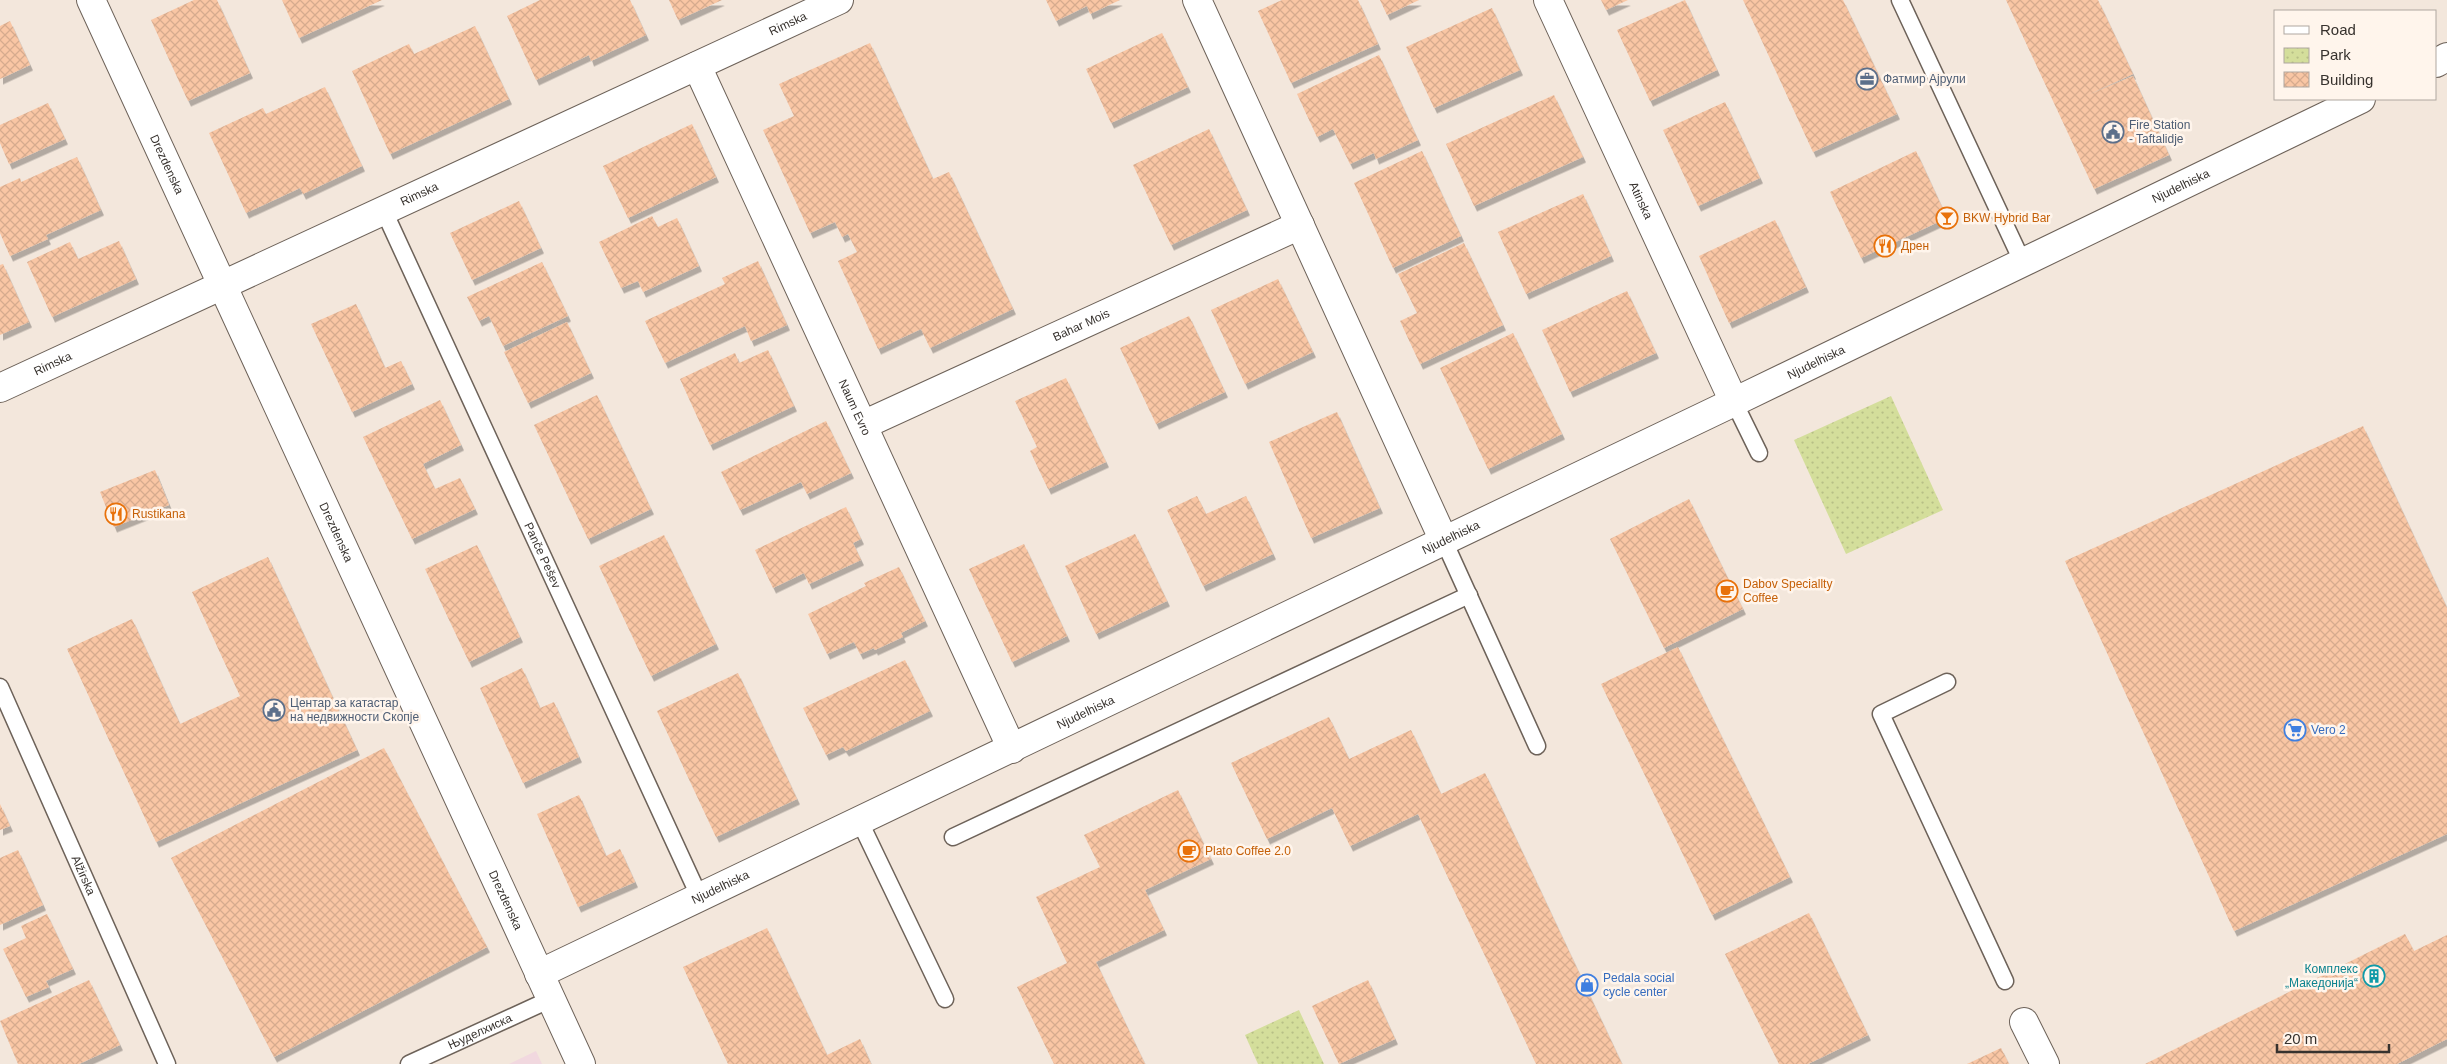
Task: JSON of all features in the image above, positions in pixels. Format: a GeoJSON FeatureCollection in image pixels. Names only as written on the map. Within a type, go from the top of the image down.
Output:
{"type":"FeatureCollection","features":[{"type":"Feature","properties":{"kind":"street","name":"Rimska"},"geometry":{"type":"LineString","coordinates":[[0,388],[839,0]]}},
{"type":"Feature","properties":{"kind":"street"},"geometry":{"type":"LineString","coordinates":[[1197,0],[1444,541]]}},
{"type":"Feature","properties":{"kind":"street","name":"Atinska"},"geometry":{"type":"LineString","coordinates":[[1548,0],[1734,402]]}},
{"type":"Feature","properties":{"kind":"street","name":"Drezdenska"},"geometry":{"type":"LineString","coordinates":[[99,2],[223,285],[581,1064]]}},
{"type":"Feature","properties":{"kind":"street","name":"Naum Evro"},"geometry":{"type":"LineString","coordinates":[[697,66],[1012,748]]}},
{"type":"Feature","properties":{"kind":"street","name":"Njudelhiska"},"geometry":{"type":"LineString","coordinates":[[539,974],[1734,402],[2334,105],[2357,100]]}},
{"type":"Feature","properties":{"kind":"street","name":"Bahar Mois"},"geometry":{"type":"LineString","coordinates":[[863,425],[1300,225]]}},
{"type":"Feature","properties":{"kind":"street"},"geometry":{"type":"LineString","coordinates":[[2024,1022],[2045,1064]]}},
{"type":"Feature","properties":{"kind":"lane"},"geometry":{"type":"LineString","coordinates":[[1900,0],[2022,261]]}},
{"type":"Feature","properties":{"kind":"lane","name":"Panče Pešev"},"geometry":{"type":"LineString","coordinates":[[384,211],[700,898]]}},
{"type":"Feature","properties":{"kind":"lane"},"geometry":{"type":"LineString","coordinates":[[1734,402],[1759,453]]}},
{"type":"Feature","properties":{"kind":"lane"},"geometry":{"type":"LineString","coordinates":[[1444,541],[1537,746]]}},
{"type":"Feature","properties":{"kind":"lane"},"geometry":{"type":"LineString","coordinates":[[953,837],[1469,595]]}},
{"type":"Feature","properties":{"kind":"lane"},"geometry":{"type":"LineString","coordinates":[[1947,682],[1882,714],[2005,981]]}},
{"type":"Feature","properties":{"kind":"lane","name":"Alžirska"},"geometry":{"type":"LineString","coordinates":[[0,686],[167,1064]]}},
{"type":"Feature","properties":{"kind":"lane"},"geometry":{"type":"LineString","coordinates":[[860,822],[945,999]]}},
{"type":"Feature","properties":{"kind":"lane","name":"Њуделхиска"},"geometry":{"type":"LineString","coordinates":[[409,1064],[551,999]]}},
{"type":"Feature","properties":{"kind":"shaded area"},"geometry":{"type":"Polygon","coordinates":[[[536,1051],[542,1064],[509,1064],[536,1051]]]}},
{"type":"Feature","properties":{"kind":"green space"},"geometry":{"type":"Polygon","coordinates":[[[1891,396],[1943,510],[1846,554],[1794,440],[1891,396]]]}},
{"type":"Feature","properties":{"kind":"green space"},"geometry":{"type":"Polygon","coordinates":[[[1299,1010],[1324,1064],[1258,1064],[1245,1035],[1299,1010]]]}},
{"type":"Feature","properties":{"kind":"building"},"geometry":{"type":"Polygon","coordinates":[[[194,0],[217,0],[250,73],[188,101],[151,20],[194,0]]]}},
{"type":"Feature","properties":{"kind":"building"},"geometry":{"type":"Polygon","coordinates":[[[282,0],[382,0],[299,38],[282,0]]]}},
{"type":"Feature","properties":{"kind":"building"},"geometry":{"type":"Polygon","coordinates":[[[540,0],[630,0],[646,35],[591,61],[589,55],[536,80],[507,16],[540,0]]]}},
{"type":"Feature","properties":{"kind":"building"},"geometry":{"type":"Polygon","coordinates":[[[669,0],[722,0],[678,20],[669,0]]]}},
{"type":"Feature","properties":{"kind":"building"},"geometry":{"type":"Polygon","coordinates":[[[1046,0],[1120,0],[1090,14],[1087,6],[1056,21],[1046,0]]]}},
{"type":"Feature","properties":{"kind":"building"},"geometry":{"type":"Polygon","coordinates":[[[1282,0],[1358,0],[1378,44],[1291,83],[1258,11],[1282,0]]]}},
{"type":"Feature","properties":{"kind":"building"},"geometry":{"type":"Polygon","coordinates":[[[1380,0],[1419,0],[1387,15],[1380,0]]]}},
{"type":"Feature","properties":{"kind":"building"},"geometry":{"type":"Polygon","coordinates":[[[1601,0],[1628,0],[1606,10],[1601,0]]]}},
{"type":"Feature","properties":{"kind":"building"},"geometry":{"type":"Polygon","coordinates":[[[1685,0],[1717,70],[1650,101],[1617,30],[1685,0]]]}},
{"type":"Feature","properties":{"kind":"building"},"geometry":{"type":"Polygon","coordinates":[[[1743,0],[1843,0],[1897,114],[1813,152],[1743,0]]]}},
{"type":"Feature","properties":{"kind":"building"},"geometry":{"type":"Polygon","coordinates":[[[2006,0],[2098,0],[2133,74],[2088,95],[2133,76],[2169,155],[2094,189],[2006,0]]]}},
{"type":"Feature","properties":{"kind":"building"},"geometry":{"type":"Polygon","coordinates":[[[1492,8],[1520,70],[1434,108],[1406,47],[1492,8]]]}},
{"type":"Feature","properties":{"kind":"building"},"geometry":{"type":"Polygon","coordinates":[[[10,21],[30,65],[0,79],[0,26],[10,21]]]}},
{"type":"Feature","properties":{"kind":"building"},"geometry":{"type":"Polygon","coordinates":[[[475,26],[509,99],[390,154],[352,71],[409,44],[414,54],[475,26]]]}},
{"type":"Feature","properties":{"kind":"building"},"geometry":{"type":"Polygon","coordinates":[[[1162,33],[1188,87],[1111,123],[1086,69],[1162,33]]]}},
{"type":"Feature","properties":{"kind":"building"},"geometry":{"type":"Polygon","coordinates":[[[870,43],[933,179],[949,172],[1013,309],[930,348],[921,329],[878,349],[838,261],[857,252],[848,234],[842,237],[835,222],[810,233],[763,130],[794,116],[779,84],[870,43]]]}},
{"type":"Feature","properties":{"kind":"building"},"geometry":{"type":"Polygon","coordinates":[[[1379,55],[1418,140],[1376,159],[1374,153],[1350,164],[1333,129],[1317,137],[1297,94],[1379,55]]]}},
{"type":"Feature","properties":{"kind":"building"},"geometry":{"type":"Polygon","coordinates":[[[325,87],[362,166],[303,194],[300,188],[246,213],[209,133],[263,108],[266,114],[325,87]]]}},
{"type":"Feature","properties":{"kind":"building"},"geometry":{"type":"Polygon","coordinates":[[[1554,95],[1583,157],[1474,206],[1446,144],[1554,95]]]}},
{"type":"Feature","properties":{"kind":"building"},"geometry":{"type":"Polygon","coordinates":[[[1725,102],[1760,178],[1698,206],[1663,130],[1725,102]]]}},
{"type":"Feature","properties":{"kind":"building"},"geometry":{"type":"Polygon","coordinates":[[[48,103],[65,139],[9,164],[0,143],[0,125],[48,103]]]}},
{"type":"Feature","properties":{"kind":"building"},"geometry":{"type":"Polygon","coordinates":[[[692,124],[716,177],[628,218],[603,166],[692,124]]]}},
{"type":"Feature","properties":{"kind":"building"},"geometry":{"type":"Polygon","coordinates":[[[1209,129],[1247,210],[1171,245],[1133,165],[1209,129]]]}},
{"type":"Feature","properties":{"kind":"building"},"geometry":{"type":"Polygon","coordinates":[[[1422,151],[1461,236],[1393,268],[1354,183],[1422,151]]]}},
{"type":"Feature","properties":{"kind":"building"},"geometry":{"type":"Polygon","coordinates":[[[1916,151],[1947,218],[1861,258],[1830,192],[1916,151]]]}},
{"type":"Feature","properties":{"kind":"building"},"geometry":{"type":"Polygon","coordinates":[[[77,157],[101,210],[46,235],[48,239],[10,256],[0,233],[0,187],[20,178],[21,182],[77,157]]]}},
{"type":"Feature","properties":{"kind":"building"},"geometry":{"type":"Polygon","coordinates":[[[1583,194],[1611,256],[1526,294],[1498,232],[1583,194]]]}},
{"type":"Feature","properties":{"kind":"building"},"geometry":{"type":"Polygon","coordinates":[[[519,201],[541,248],[472,280],[450,233],[519,201]]]}},
{"type":"Feature","properties":{"kind":"building"},"geometry":{"type":"Polygon","coordinates":[[[652,216],[658,227],[677,218],[699,266],[643,292],[638,281],[621,288],[599,242],[652,216]]]}},
{"type":"Feature","properties":{"kind":"building"},"geometry":{"type":"Polygon","coordinates":[[[1775,220],[1806,287],[1729,323],[1699,256],[1775,220]]]}},
{"type":"Feature","properties":{"kind":"building"},"geometry":{"type":"Polygon","coordinates":[[[119,241],[136,279],[52,317],[27,262],[70,242],[78,259],[119,241]]]}},
{"type":"Feature","properties":{"kind":"building"},"geometry":{"type":"Polygon","coordinates":[[[1464,243],[1503,325],[1420,364],[1400,321],[1417,313],[1398,274],[1464,243]]]}},
{"type":"Feature","properties":{"kind":"building"},"geometry":{"type":"Polygon","coordinates":[[[758,261],[787,325],[751,341],[745,326],[665,363],[645,321],[725,284],[722,278],[758,261]]]}},
{"type":"Feature","properties":{"kind":"building"},"geometry":{"type":"Polygon","coordinates":[[[542,262],[568,316],[503,346],[489,316],[479,321],[467,297],[542,262]]]}},
{"type":"Feature","properties":{"kind":"building"},"geometry":{"type":"Polygon","coordinates":[[[3,264],[29,322],[0,335],[0,265],[3,264]]]}},
{"type":"Feature","properties":{"kind":"building"},"geometry":{"type":"Polygon","coordinates":[[[1278,279],[1313,352],[1245,384],[1211,310],[1278,279]]]}},
{"type":"Feature","properties":{"kind":"building"},"geometry":{"type":"Polygon","coordinates":[[[1627,291],[1656,353],[1570,392],[1542,330],[1627,291]]]}},
{"type":"Feature","properties":{"kind":"building"},"geometry":{"type":"Polygon","coordinates":[[[356,304],[385,368],[401,361],[412,384],[352,412],[311,324],[356,304]]]}},
{"type":"Feature","properties":{"kind":"building"},"geometry":{"type":"Polygon","coordinates":[[[1189,316],[1225,392],[1156,424],[1120,348],[1189,316]]]}},
{"type":"Feature","properties":{"kind":"building"},"geometry":{"type":"Polygon","coordinates":[[[567,322],[591,373],[528,403],[504,352],[567,322]]]}},
{"type":"Feature","properties":{"kind":"building"},"geometry":{"type":"Polygon","coordinates":[[[1513,333],[1562,434],[1488,469],[1440,368],[1513,333]]]}},
{"type":"Feature","properties":{"kind":"building"},"geometry":{"type":"Polygon","coordinates":[[[768,350],[794,406],[710,445],[680,379],[735,353],[739,363],[768,350]]]}},
{"type":"Feature","properties":{"kind":"building"},"geometry":{"type":"Polygon","coordinates":[[[1066,378],[1106,462],[1048,489],[1030,451],[1037,447],[1015,401],[1066,378]]]}},
{"type":"Feature","properties":{"kind":"building"},"geometry":{"type":"Polygon","coordinates":[[[597,395],[651,509],[588,539],[534,425],[597,395]]]}},
{"type":"Feature","properties":{"kind":"building"},"geometry":{"type":"Polygon","coordinates":[[[440,400],[461,445],[423,464],[435,489],[460,478],[475,509],[412,539],[363,437],[440,400]]]}},
{"type":"Feature","properties":{"kind":"building"},"geometry":{"type":"Polygon","coordinates":[[[1337,412],[1380,508],[1311,538],[1269,442],[1337,412]]]}},
{"type":"Feature","properties":{"kind":"building"},"geometry":{"type":"Polygon","coordinates":[[[826,421],[851,473],[807,494],[801,482],[740,510],[721,472],[826,421]]]}},
{"type":"Feature","properties":{"kind":"building","name":"Vero 2"},"geometry":{"type":"Polygon","coordinates":[[[2363,426],[2447,608],[2447,834],[2234,931],[2065,561],[2363,426]]]}},
{"type":"Feature","properties":{"kind":"building"},"geometry":{"type":"Polygon","coordinates":[[[155,470],[169,505],[114,527],[100,492],[155,470]]]}},
{"type":"Feature","properties":{"kind":"building"},"geometry":{"type":"Polygon","coordinates":[[[1197,496],[1206,514],[1246,496],[1273,554],[1203,586],[1167,510],[1197,496]]]}},
{"type":"Feature","properties":{"kind":"building"},"geometry":{"type":"Polygon","coordinates":[[[1689,499],[1743,609],[1664,648],[1610,539],[1689,499]]]}},
{"type":"Feature","properties":{"kind":"building"},"geometry":{"type":"Polygon","coordinates":[[[846,507],[861,539],[853,543],[861,560],[809,584],[804,573],[773,588],[755,550],[846,507]]]}},
{"type":"Feature","properties":{"kind":"building"},"geometry":{"type":"Polygon","coordinates":[[[1135,534],[1167,601],[1096,634],[1065,566],[1135,534]]]}},
{"type":"Feature","properties":{"kind":"building"},"geometry":{"type":"Polygon","coordinates":[[[664,535],[716,644],[651,676],[599,566],[664,535]]]}},
{"type":"Feature","properties":{"kind":"building"},"geometry":{"type":"Polygon","coordinates":[[[1024,544],[1067,636],[1012,662],[969,569],[1024,544]]]}},
{"type":"Feature","properties":{"kind":"building"},"geometry":{"type":"Polygon","coordinates":[[[477,545],[520,637],[469,662],[425,569],[477,545]]]}},
{"type":"Feature","properties":{"kind":"building","name":"Центар за катастар на недвижности Скопје"},"geometry":{"type":"Polygon","coordinates":[[[268,557],[357,750],[156,842],[67,649],[132,619],[180,724],[240,696],[192,592],[268,557]]]}},
{"type":"Feature","properties":{"kind":"building"},"geometry":{"type":"Polygon","coordinates":[[[899,567],[925,621],[901,633],[903,637],[875,650],[874,648],[860,654],[854,642],[827,654],[808,614],[866,586],[864,583],[899,567]]]}},
{"type":"Feature","properties":{"kind":"building"},"geometry":{"type":"Polygon","coordinates":[[[1678,647],[1790,877],[1712,915],[1601,684],[1678,647]]]}},
{"type":"Feature","properties":{"kind":"building"},"geometry":{"type":"Polygon","coordinates":[[[905,660],[930,711],[846,751],[843,747],[826,755],[803,708],[905,660]]]}},
{"type":"Feature","properties":{"kind":"building"},"geometry":{"type":"Polygon","coordinates":[[[522,668],[540,708],[554,702],[579,757],[523,783],[480,688],[522,668]]]}},
{"type":"Feature","properties":{"kind":"building"},"geometry":{"type":"Polygon","coordinates":[[[738,673],[797,799],[716,837],[657,711],[738,673]]]}},
{"type":"Feature","properties":{"kind":"building"},"geometry":{"type":"Polygon","coordinates":[[[1329,717],[1349,759],[1411,730],[1441,794],[1485,773],[1622,1064],[1536,1064],[1418,814],[1350,846],[1332,808],[1267,839],[1231,763],[1329,717]]]}},
{"type":"Feature","properties":{"kind":"building"},"geometry":{"type":"Polygon","coordinates":[[[384,748],[487,947],[274,1057],[171,858],[384,748]]]}},
{"type":"Feature","properties":{"kind":"building"},"geometry":{"type":"Polygon","coordinates":[[[1178,790],[1211,859],[1145,890],[1164,930],[1096,962],[1145,1064],[1054,1064],[1017,987],[1067,963],[1036,897],[1100,867],[1084,835],[1178,790]]]}},
{"type":"Feature","properties":{"kind":"building"},"geometry":{"type":"Polygon","coordinates":[[[579,795],[606,856],[620,849],[635,882],[578,907],[537,814],[579,795]]]}},
{"type":"Feature","properties":{"kind":"building"},"geometry":{"type":"Polygon","coordinates":[[[0,804],[10,826],[0,830],[0,804]]]}},
{"type":"Feature","properties":{"kind":"building"},"geometry":{"type":"Polygon","coordinates":[[[18,850],[43,905],[0,925],[0,858],[18,850]]]}},
{"type":"Feature","properties":{"kind":"building"},"geometry":{"type":"Polygon","coordinates":[[[1809,913],[1868,1035],[1808,1064],[1779,1064],[1725,954],[1809,913]]]}},
{"type":"Feature","properties":{"kind":"building"},"geometry":{"type":"Polygon","coordinates":[[[47,914],[73,969],[46,981],[49,987],[26,997],[3,949],[26,938],[21,926],[47,914]]]}},
{"type":"Feature","properties":{"kind":"building"},"geometry":{"type":"Polygon","coordinates":[[[767,928],[827,1055],[860,1039],[871,1064],[728,1064],[683,967],[767,928]]]}},
{"type":"Feature","properties":{"kind":"building","name":"Комплекс „Македонија“"},"geometry":{"type":"Polygon","coordinates":[[[2405,934],[2414,951],[2447,935],[2447,1039],[2397,1064],[2145,1064],[2405,934]]]}},
{"type":"Feature","properties":{"kind":"building"},"geometry":{"type":"Polygon","coordinates":[[[89,980],[120,1045],[79,1064],[18,1064],[0,1021],[89,980]]]}},
{"type":"Feature","properties":{"kind":"building"},"geometry":{"type":"Polygon","coordinates":[[[1368,980],[1395,1039],[1339,1064],[1312,1006],[1368,980]]]}},
{"type":"Feature","properties":{"kind":"building"},"geometry":{"type":"Polygon","coordinates":[[[2001,1048],[2009,1064],[1967,1064],[2001,1048]]]}},
{"type":"Feature","properties":{"kind":"place","name":"Фатмир Ајрули"},"geometry":{"type":"Point","coordinates":[1867,79]}},
{"type":"Feature","properties":{"kind":"place","name":"Fire Station - Taftalidje"},"geometry":{"type":"Point","coordinates":[2113,132]}},
{"type":"Feature","properties":{"kind":"place","name":"BKW Hybrid Bar"},"geometry":{"type":"Point","coordinates":[1947,218]}},
{"type":"Feature","properties":{"kind":"place","name":"Дрен"},"geometry":{"type":"Point","coordinates":[1885,246]}},
{"type":"Feature","properties":{"kind":"place","name":"Rustikana"},"geometry":{"type":"Point","coordinates":[116,514]}},
{"type":"Feature","properties":{"kind":"place","name":"Dabov Speciallty Coffee"},"geometry":{"type":"Point","coordinates":[1727,591]}},
{"type":"Feature","properties":{"kind":"place","name":"Центар за катастар на недвижности Скопје"},"geometry":{"type":"Point","coordinates":[274,710]}},
{"type":"Feature","properties":{"kind":"place","name":"Vero 2"},"geometry":{"type":"Point","coordinates":[2295,730]}},
{"type":"Feature","properties":{"kind":"place","name":"Plato Coffee 2.0"},"geometry":{"type":"Point","coordinates":[1189,851]}},
{"type":"Feature","properties":{"kind":"place","name":"Комплекс „Македонија“"},"geometry":{"type":"Point","coordinates":[2374,976]}},
{"type":"Feature","properties":{"kind":"place","name":"Pedala social cycle center"},"geometry":{"type":"Point","coordinates":[1587,985]}}]}
